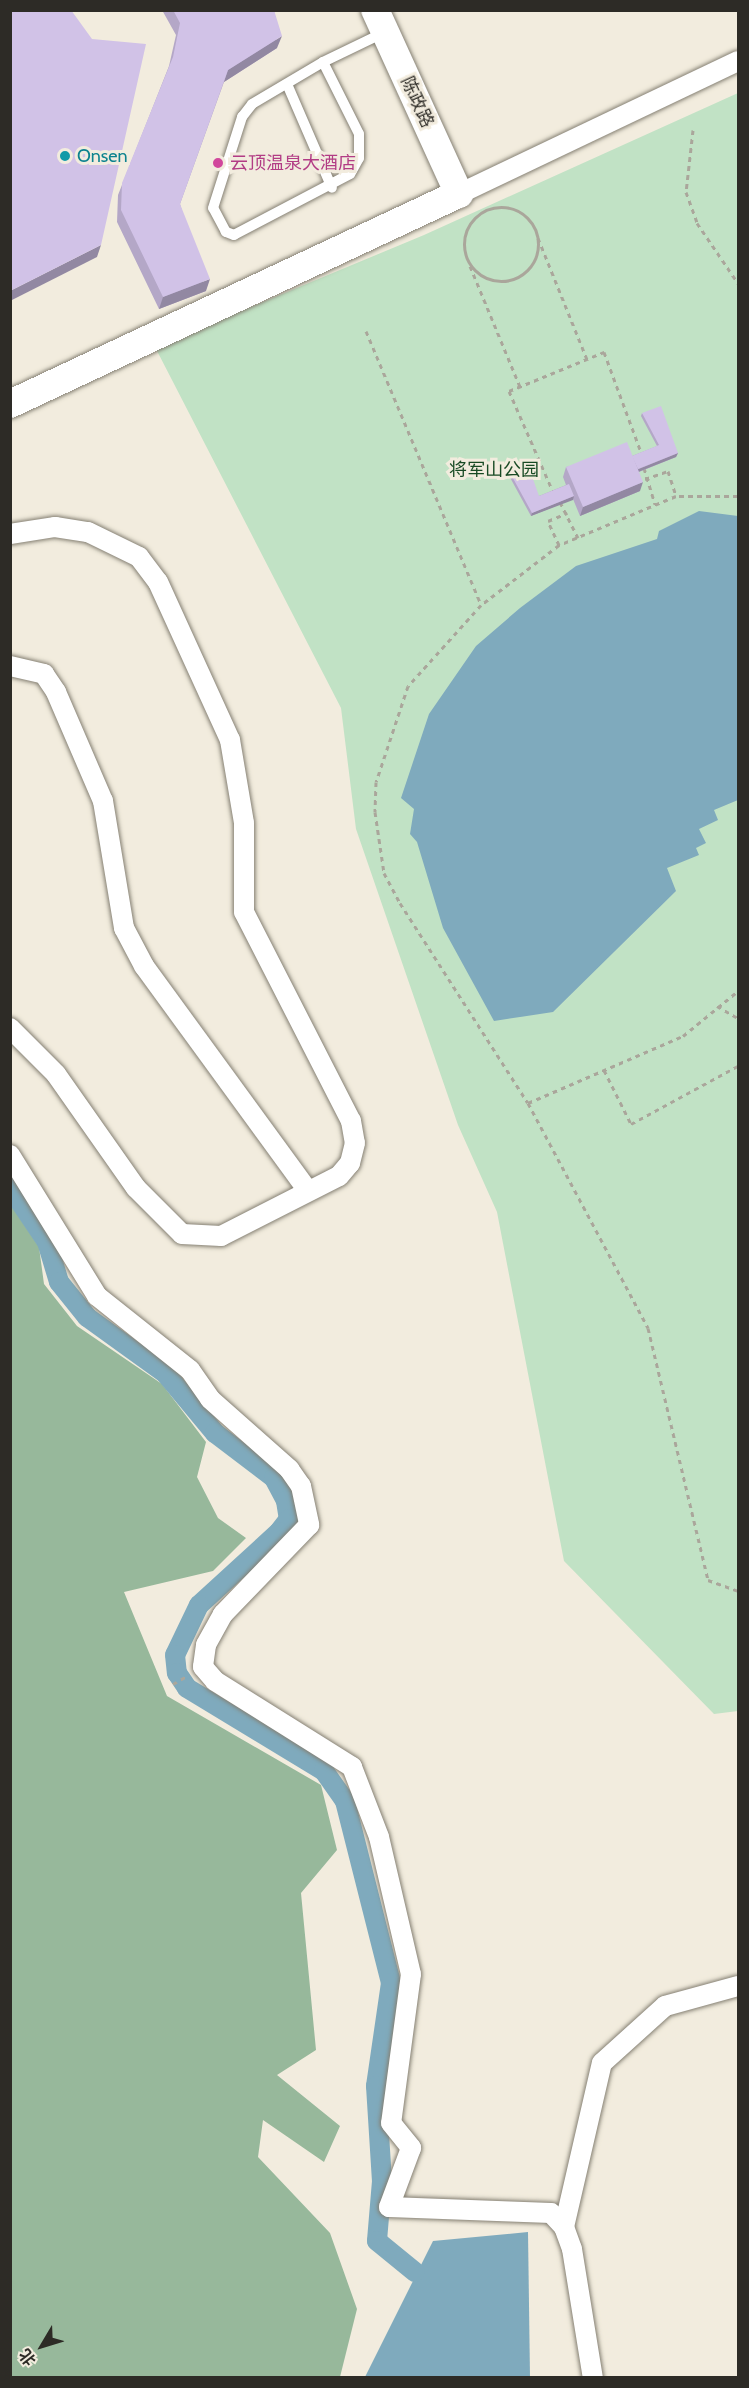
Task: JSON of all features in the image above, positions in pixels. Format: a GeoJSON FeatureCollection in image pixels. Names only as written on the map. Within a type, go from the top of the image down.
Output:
{"type":"FeatureCollection","features":[{"type":"Feature","properties":{"kind":"street","name":"陈政路"},"geometry":{"type":"LineString","coordinates":[[380,21],[459,194]]}},
{"type":"Feature","properties":{"kind":"street"},"geometry":{"type":"LineString","coordinates":[[10,404],[738,61]]}},
{"type":"Feature","properties":{"kind":"street"},"geometry":{"type":"LineString","coordinates":[[10,534],[38,528],[88,531],[139,557],[158,582],[230,740],[244,823],[244,912],[351,1122],[355,1143],[350,1163],[339,1176],[221,1236],[182,1234],[136,1188],[56,1074],[10,1028]]}},
{"type":"Feature","properties":{"kind":"street"},"geometry":{"type":"LineString","coordinates":[[10,666],[44,674],[56,692],[103,801],[122,920],[144,966],[308,1191]]}},
{"type":"Feature","properties":{"kind":"street"},"geometry":{"type":"LineString","coordinates":[[10,1155],[97,1296],[190,1370],[210,1399],[289,1469],[301,1486],[309,1525],[223,1614],[206,1645],[203,1667],[215,1681],[352,1767],[379,1837],[411,1974],[391,2123],[411,2148],[389,2207],[551,2213],[564,2227]]}},
{"type":"Feature","properties":{"kind":"street"},"geometry":{"type":"LineString","coordinates":[[592,2378],[564,2227],[602,2063],[665,2006],[738,1986]]}},
{"type":"Feature","properties":{"kind":"lane"},"geometry":{"type":"LineString","coordinates":[[324,62],[359,134],[359,158],[332,188],[234,235],[215,219],[213,208],[242,117],[252,104],[324,62],[380,21]]}},
{"type":"Feature","properties":{"kind":"lane"},"geometry":{"type":"LineString","coordinates":[[287,84],[332,188]]}},
{"type":"Feature","properties":{"kind":"path"},"geometry":{"type":"LineString","coordinates":[[693,130],[686,192],[697,223],[738,283]]}},
{"type":"Feature","properties":{"kind":"path"},"geometry":{"type":"LineString","coordinates":[[520,387],[467,258],[470,223],[490,208],[515,210],[533,226],[587,359]]}},
{"type":"Feature","properties":{"kind":"path"},"geometry":{"type":"LineString","coordinates":[[467,258],[483,276],[518,277],[534,260],[533,226]]}},
{"type":"Feature","properties":{"kind":"path"},"geometry":{"type":"LineString","coordinates":[[366,331],[481,605]]}},
{"type":"Feature","properties":{"kind":"path"},"geometry":{"type":"LineString","coordinates":[[578,538],[567,513],[550,488],[509,392],[520,387],[604,352],[641,442],[645,479],[655,505]]}},
{"type":"Feature","properties":{"kind":"path"},"geometry":{"type":"LineString","coordinates":[[645,479],[668,471],[676,496]]}},
{"type":"Feature","properties":{"kind":"path"},"geometry":{"type":"LineString","coordinates":[[738,496],[676,496],[559,545],[481,605],[408,686],[376,782],[375,812],[384,873],[400,903],[528,1103],[648,1329],[708,1580],[738,1591]]}},
{"type":"Feature","properties":{"kind":"path"},"geometry":{"type":"LineString","coordinates":[[559,545],[548,521],[567,513]]}},
{"type":"Feature","properties":{"kind":"path"},"geometry":{"type":"LineString","coordinates":[[528,1103],[683,1036],[738,991]]}},
{"type":"Feature","properties":{"kind":"path"},"geometry":{"type":"LineString","coordinates":[[717,1006],[738,1018]]}},
{"type":"Feature","properties":{"kind":"path"},"geometry":{"type":"LineString","coordinates":[[604,1070],[631,1124],[738,1066]]}},
{"type":"Feature","properties":{"kind":"path"},"geometry":{"type":"LineString","coordinates":[[173,1684],[191,1674]]}},
{"type":"Feature","properties":{"kind":"green space","name":"将军山公园"},"geometry":{"type":"Polygon","coordinates":[[[738,93],[738,1711],[714,1714],[564,1561],[497,1212],[458,1125],[356,829],[341,708],[155,347],[424,235],[738,93]]]}},
{"type":"Feature","properties":{"kind":"green space"},"geometry":{"type":"Polygon","coordinates":[[[11,1205],[39,1247],[44,1284],[77,1326],[162,1384],[206,1442],[197,1477],[218,1518],[246,1538],[213,1571],[124,1592],[167,1696],[321,1785],[337,1850],[301,1893],[316,2050],[277,2075],[340,2126],[324,2162],[263,2120],[258,2157],[330,2233],[357,2309],[340,2377],[11,2377],[11,1205]]]}},
{"type":"Feature","properties":{"kind":"water"},"geometry":{"type":"Polygon","coordinates":[[[699,511],[738,516],[738,800],[714,810],[718,820],[699,829],[706,843],[696,848],[699,855],[667,868],[676,891],[553,1012],[494,1021],[443,928],[417,842],[410,834],[414,809],[401,798],[429,714],[476,646],[520,608],[576,566],[657,539],[659,531],[699,511]]]}},
{"type":"Feature","properties":{"kind":"water"},"geometry":{"type":"Polygon","coordinates":[[[528,2232],[530,2377],[365,2377],[433,2241],[528,2232]]]}},
{"type":"Feature","properties":{"kind":"building","name":"Onsen"},"geometry":{"type":"Polygon","coordinates":[[[10,10],[71,10],[92,39],[146,44],[101,245],[10,291],[10,10]]]}},
{"type":"Feature","properties":{"kind":"building"},"geometry":{"type":"Polygon","coordinates":[[[173,10],[274,10],[282,36],[228,70],[180,204],[210,279],[163,297],[121,210],[122,183],[173,57],[180,23],[173,10]]]}},
{"type":"Feature","properties":{"kind":"building"},"geometry":{"type":"Polygon","coordinates":[[[661,406],[678,453],[638,469],[632,456],[659,445],[642,413],[661,406]]]}},
{"type":"Feature","properties":{"kind":"building"},"geometry":{"type":"Polygon","coordinates":[[[627,442],[643,482],[583,507],[566,467],[627,442]]]}},
{"type":"Feature","properties":{"kind":"building"},"geometry":{"type":"Polygon","coordinates":[[[527,462],[539,496],[569,484],[574,496],[532,513],[508,469],[527,462]]]}},
{"type":"Feature","properties":{"kind":"waterway"},"geometry":{"type":"LineString","coordinates":[[10,1187],[47,1242],[59,1282],[87,1317],[166,1374],[215,1433],[274,1478],[286,1501],[289,1519],[279,1532],[199,1605],[175,1655],[177,1673],[187,1688],[324,1771],[345,1801],[391,1983],[376,2086],[382,2181],[377,2241],[415,2272]]}},
{"type":"Feature","properties":{"kind":"place","name":"Onsen"},"geometry":{"type":"Point","coordinates":[65,156]}},
{"type":"Feature","properties":{"kind":"place","name":"云顶温泉大酒店"},"geometry":{"type":"Point","coordinates":[218,163]}}]}
